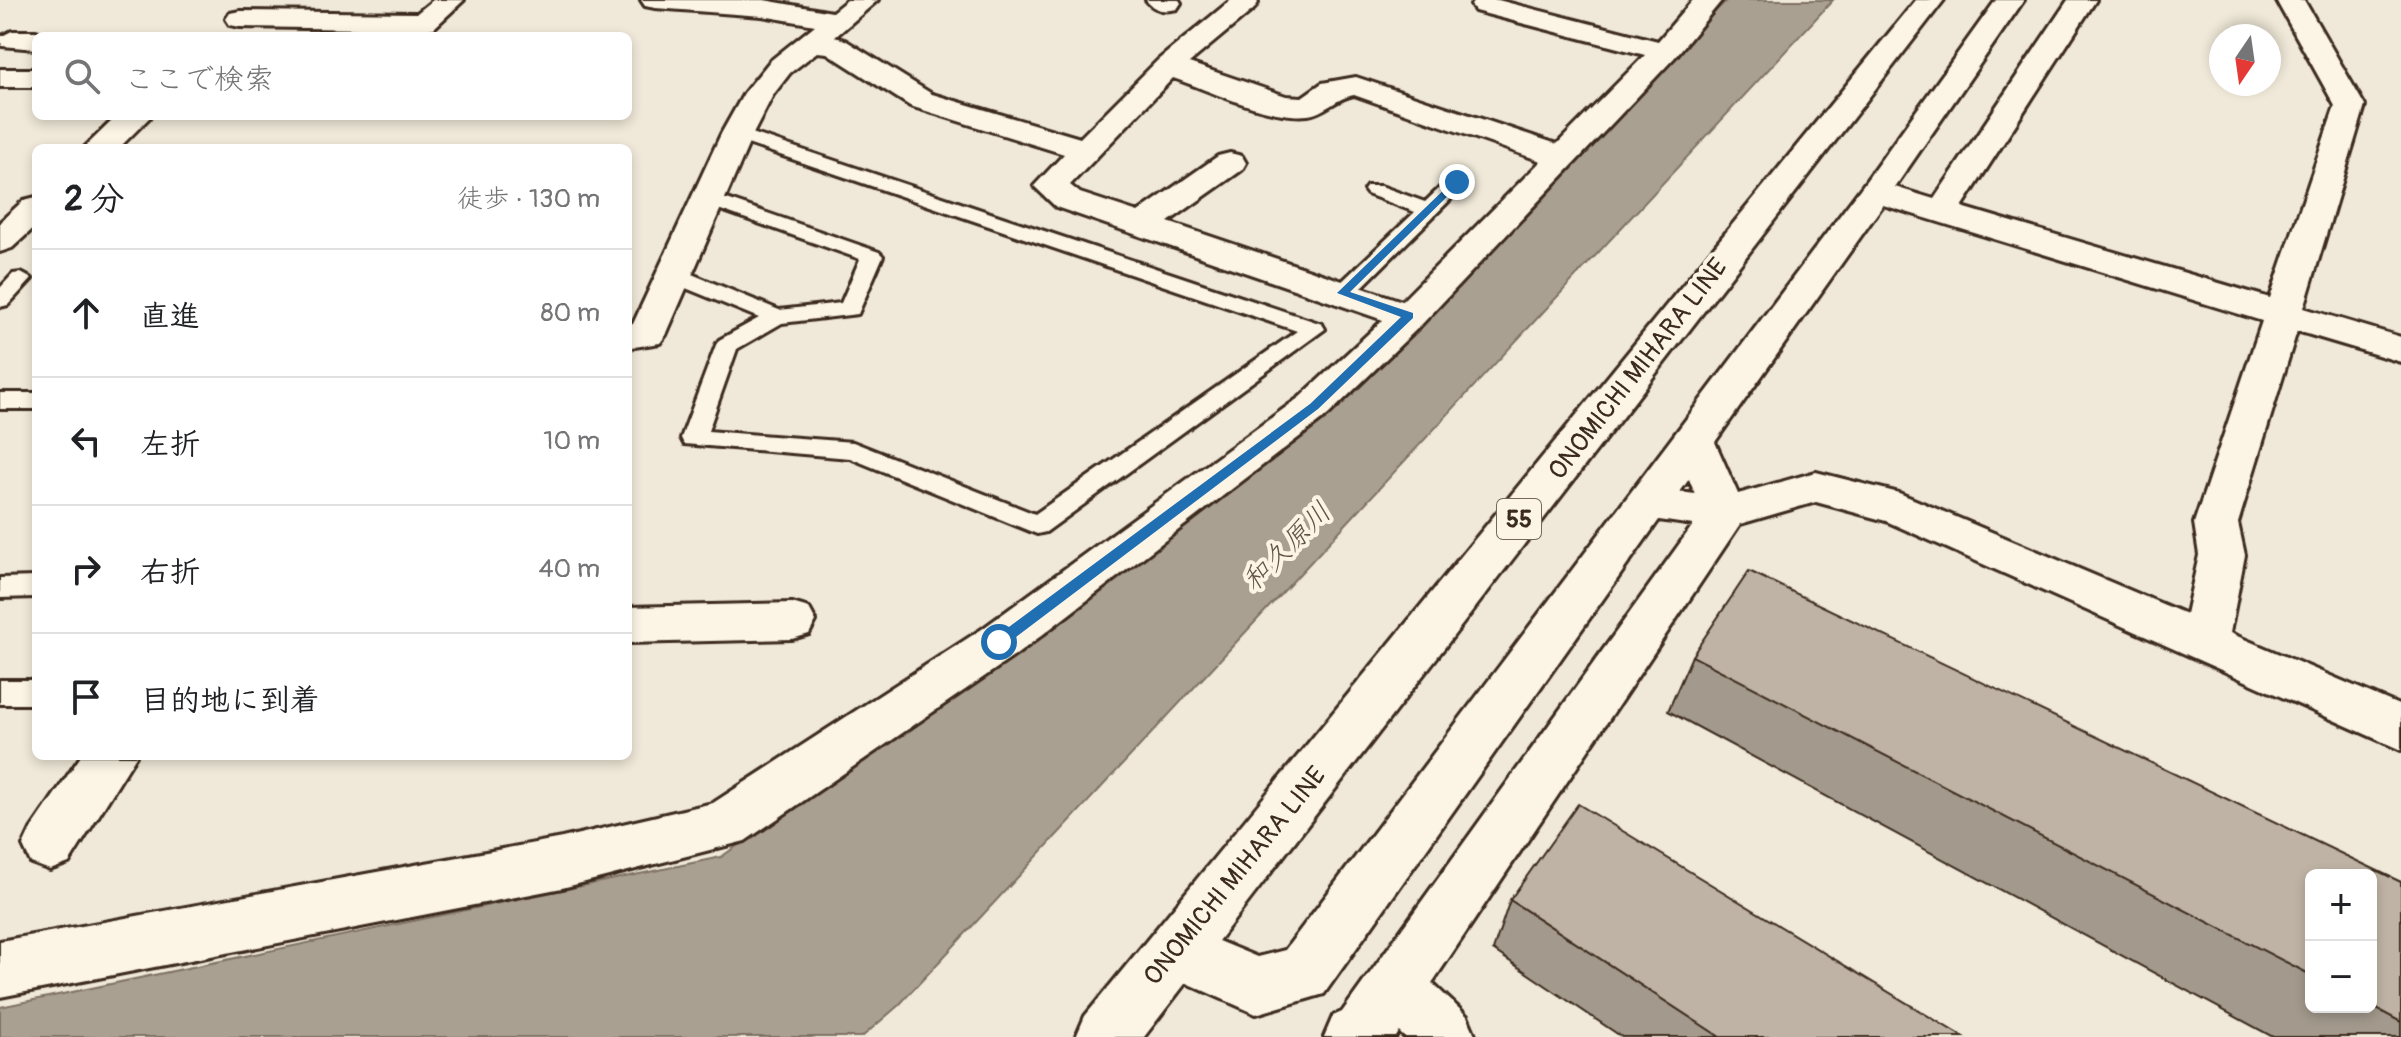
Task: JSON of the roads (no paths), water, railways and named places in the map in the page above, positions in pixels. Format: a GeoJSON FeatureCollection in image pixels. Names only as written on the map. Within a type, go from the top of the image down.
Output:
{"type":"FeatureCollection","features":[{"type":"Feature","properties":{"kind":"street"},"geometry":{"type":"LineString","coordinates":[[240,18],[424,22],[450,0]]}},
{"type":"Feature","properties":{"kind":"street"},"geometry":{"type":"LineString","coordinates":[[655,0],[735,5],[838,21]]}},
{"type":"Feature","properties":{"kind":"street"},"geometry":{"type":"LineString","coordinates":[[632,336],[647,335],[737,134],[759,93],[780,67],[864,0]]}},
{"type":"Feature","properties":{"kind":"street"},"geometry":{"type":"LineString","coordinates":[[0,969],[562,863],[726,824],[999,642],[1314,406],[1409,316],[1665,51],[1708,0]]}},
{"type":"Feature","properties":{"kind":"street","name":"ONOMICHI MIHARA LINE"},"geometry":{"type":"LineString","coordinates":[[1106,1037],[1930,0]]}},
{"type":"Feature","properties":{"kind":"street"},"geometry":{"type":"LineString","coordinates":[[1177,951],[1256,986],[1303,974],[1875,192],[2010,0]]}},
{"type":"Feature","properties":{"kind":"street"},"geometry":{"type":"LineString","coordinates":[[1942,212],[2082,0]]}},
{"type":"Feature","properties":{"kind":"street"},"geometry":{"type":"LineString","coordinates":[[2204,642],[2222,555],[2216,523],[2350,106],[2290,0]]}},
{"type":"Feature","properties":{"kind":"street"},"geometry":{"type":"LineString","coordinates":[[1244,3],[1168,66],[1051,186],[1068,200],[1409,316]]}},
{"type":"Feature","properties":{"kind":"street"},"geometry":{"type":"LineString","coordinates":[[1485,5],[1665,51]]}},
{"type":"Feature","properties":{"kind":"street"},"geometry":{"type":"LineString","coordinates":[[811,42],[835,46],[921,100],[1086,150]]}},
{"type":"Feature","properties":{"kind":"street"},"geometry":{"type":"LineString","coordinates":[[1168,66],[1283,105],[1308,106],[1333,89],[1356,86],[1562,157]]}},
{"type":"Feature","properties":{"kind":"street"},"geometry":{"type":"LineString","coordinates":[[0,78],[32,78]]}},
{"type":"Feature","properties":{"kind":"street"},"geometry":{"type":"LineString","coordinates":[[104,144],[131,120]]}},
{"type":"Feature","properties":{"kind":"street"},"geometry":{"type":"LineString","coordinates":[[1142,225],[1230,163]]}},
{"type":"Feature","properties":{"kind":"street"},"geometry":{"type":"LineString","coordinates":[[1875,192],[2401,350]]}},
{"type":"Feature","properties":{"kind":"street"},"geometry":{"type":"LineString","coordinates":[[0,198],[32,198]]}},
{"type":"Feature","properties":{"kind":"street"},"geometry":{"type":"LineString","coordinates":[[0,241],[32,211]]}},
{"type":"Feature","properties":{"kind":"street"},"geometry":{"type":"LineString","coordinates":[[1693,440],[1725,513]]}},
{"type":"Feature","properties":{"kind":"street"},"geometry":{"type":"LineString","coordinates":[[1647,503],[1725,513],[1816,487],[1899,509],[2401,729]]}},
{"type":"Feature","properties":{"kind":"street"},"geometry":{"type":"LineString","coordinates":[[1354,1037],[1363,1033],[1725,513]]}},
{"type":"Feature","properties":{"kind":"street"},"geometry":{"type":"LineString","coordinates":[[632,625],[792,621]]}},
{"type":"Feature","properties":{"kind":"street"},"geometry":{"type":"LineString","coordinates":[[50,846],[107,760]]}},
{"type":"Feature","properties":{"kind":"street"},"geometry":{"type":"LineString","coordinates":[[1395,987],[1446,1037]]}},
{"type":"Feature","properties":{"kind":"lane"},"geometry":{"type":"LineString","coordinates":[[706,204],[720,203],[872,256],[850,309],[777,317],[727,345],[693,438],[853,450],[1037,525],[1314,329],[737,134]]}},
{"type":"Feature","properties":{"kind":"lane"},"geometry":{"type":"LineString","coordinates":[[1343,293],[1457,182]]}},
{"type":"Feature","properties":{"kind":"lane"},"geometry":{"type":"LineString","coordinates":[[1374,190],[1427,209]]}},
{"type":"Feature","properties":{"kind":"lane"},"geometry":{"type":"LineString","coordinates":[[674,275],[777,317]]}},
{"type":"Feature","properties":{"kind":"lane"},"geometry":{"type":"LineString","coordinates":[[0,300],[21,279]]}},
{"type":"Feature","properties":{"kind":"lane"},"geometry":{"type":"LineString","coordinates":[[0,401],[32,401]]}},
{"type":"Feature","properties":{"kind":"lane"},"geometry":{"type":"LineString","coordinates":[[0,588],[32,587]]}},
{"type":"Feature","properties":{"kind":"lane"},"geometry":{"type":"LineString","coordinates":[[0,692],[32,692]]}},
{"type":"Feature","properties":{"kind":"water","name":"和久原川"},"geometry":{"type":"Polygon","coordinates":[[[1727,0],[1833,0],[899,1005],[862,1037],[0,1037],[0,1007],[721,857],[1132,568],[1727,0]]]}}]}
